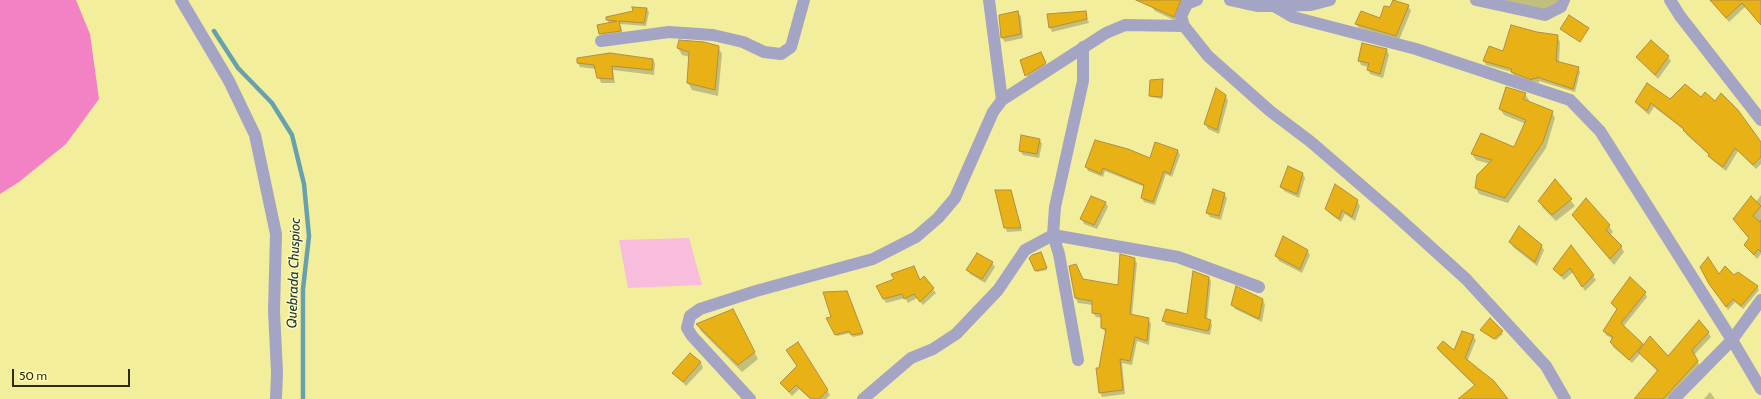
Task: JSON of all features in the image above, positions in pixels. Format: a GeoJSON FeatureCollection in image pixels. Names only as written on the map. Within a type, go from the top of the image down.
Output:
{"type":"FeatureCollection","features":[{"type":"Feature","properties":{"kind":"street"},"geometry":{"type":"LineString","coordinates":[[181,0],[228,80],[256,135],[276,234],[274,311],[277,372],[276,399]]}},
{"type":"Feature","properties":{"kind":"street"},"geometry":{"type":"LineString","coordinates":[[601,41],[670,32],[713,35],[743,42],[764,52],[781,54],[791,48],[804,0]]}},
{"type":"Feature","properties":{"kind":"street"},"geometry":{"type":"LineString","coordinates":[[989,0],[1002,100]]}},
{"type":"Feature","properties":{"kind":"street"},"geometry":{"type":"LineString","coordinates":[[1197,0],[1187,4],[1181,16],[1184,26],[1208,56],[1270,110],[1329,157],[1466,279],[1546,366],[1565,399]]}},
{"type":"Feature","properties":{"kind":"street"},"geometry":{"type":"LineString","coordinates":[[1239,1],[1257,6],[1274,6],[1311,5],[1330,0]]}},
{"type":"Feature","properties":{"kind":"street"},"geometry":{"type":"LineString","coordinates":[[1476,0],[1545,15],[1561,7],[1564,0]]}},
{"type":"Feature","properties":{"kind":"street"},"geometry":{"type":"LineString","coordinates":[[1670,0],[1680,16],[1761,120]]}},
{"type":"Feature","properties":{"kind":"street"},"geometry":{"type":"LineString","coordinates":[[1274,6],[1293,17],[1416,49],[1570,100],[1600,130],[1732,340],[1761,389]]}},
{"type":"Feature","properties":{"kind":"street"},"geometry":{"type":"LineString","coordinates":[[750,399],[692,336],[687,328],[690,316],[700,309],[756,291],[874,259],[916,237],[938,218],[955,198],[993,112],[1002,100],[1083,47],[1106,33],[1125,25],[1184,26]]}},
{"type":"Feature","properties":{"kind":"street"},"geometry":{"type":"LineString","coordinates":[[1078,360],[1059,254],[1054,236],[1055,207],[1083,81],[1083,47]]}},
{"type":"Feature","properties":{"kind":"street"},"geometry":{"type":"LineString","coordinates":[[863,399],[911,358],[933,349],[956,334],[998,290],[1025,250],[1054,236],[1178,257],[1259,287]]}},
{"type":"Feature","properties":{"kind":"street"},"geometry":{"type":"LineString","coordinates":[[1674,399],[1732,340],[1761,300]]}},
{"type":"Feature","properties":{"kind":"shaded area"},"geometry":{"type":"Polygon","coordinates":[[[0,0],[76,0],[90,34],[99,99],[66,144],[19,182],[0,194],[0,0]]]}},
{"type":"Feature","properties":{"kind":"shaded area"},"geometry":{"type":"Polygon","coordinates":[[[689,238],[702,285],[628,288],[619,240],[689,238]]]}},
{"type":"Feature","properties":{"kind":"building"},"geometry":{"type":"Polygon","coordinates":[[[1136,0],[1181,0],[1174,17],[1136,0]]]}},
{"type":"Feature","properties":{"kind":"building"},"geometry":{"type":"Polygon","coordinates":[[[1393,0],[1409,5],[1396,36],[1355,24],[1361,11],[1380,18],[1384,6],[1390,7],[1393,0]]]}},
{"type":"Feature","properties":{"kind":"building"},"geometry":{"type":"Polygon","coordinates":[[[1710,0],[1761,0],[1761,25],[1742,3],[1726,18],[1710,0]]]}},
{"type":"Feature","properties":{"kind":"building"},"geometry":{"type":"Polygon","coordinates":[[[632,7],[647,8],[644,23],[619,21],[621,31],[599,34],[597,25],[617,21],[606,20],[606,17],[633,11],[632,7]]]}},
{"type":"Feature","properties":{"kind":"building"},"geometry":{"type":"Polygon","coordinates":[[[1018,11],[1021,34],[1001,38],[999,15],[1018,11]]]}},
{"type":"Feature","properties":{"kind":"building"},"geometry":{"type":"Polygon","coordinates":[[[1086,11],[1087,19],[1049,28],[1047,14],[1086,11]]]}},
{"type":"Feature","properties":{"kind":"building"},"geometry":{"type":"Polygon","coordinates":[[[1569,15],[1589,28],[1580,42],[1560,29],[1569,15]]]}},
{"type":"Feature","properties":{"kind":"building"},"geometry":{"type":"Polygon","coordinates":[[[1511,25],[1537,32],[1558,35],[1556,61],[1579,67],[1573,89],[1537,77],[1536,79],[1533,78],[1532,80],[1511,72],[1512,69],[1483,61],[1489,46],[1503,51],[1511,25]]]}},
{"type":"Feature","properties":{"kind":"building"},"geometry":{"type":"Polygon","coordinates":[[[679,40],[704,42],[719,46],[715,90],[687,83],[689,52],[677,48],[679,40]]]}},
{"type":"Feature","properties":{"kind":"building"},"geometry":{"type":"Polygon","coordinates":[[[1651,40],[1669,56],[1655,75],[1636,57],[1651,40]]]}},
{"type":"Feature","properties":{"kind":"building"},"geometry":{"type":"Polygon","coordinates":[[[1362,43],[1387,49],[1380,74],[1367,70],[1369,63],[1358,61],[1362,43]]]}},
{"type":"Feature","properties":{"kind":"building"},"geometry":{"type":"Polygon","coordinates":[[[1041,52],[1046,63],[1025,76],[1020,60],[1041,52]]]}},
{"type":"Feature","properties":{"kind":"building"},"geometry":{"type":"Polygon","coordinates":[[[610,53],[653,59],[652,70],[612,66],[613,79],[597,78],[594,65],[577,63],[577,58],[610,53]]]}},
{"type":"Feature","properties":{"kind":"building"},"geometry":{"type":"Polygon","coordinates":[[[1163,79],[1162,97],[1149,96],[1150,80],[1163,79]]]}},
{"type":"Feature","properties":{"kind":"building"},"geometry":{"type":"Polygon","coordinates":[[[1647,83],[1670,99],[1685,84],[1701,97],[1705,92],[1715,101],[1721,93],[1738,110],[1761,142],[1761,157],[1753,165],[1735,148],[1723,167],[1708,156],[1709,154],[1683,130],[1684,129],[1651,103],[1647,111],[1635,102],[1647,83]]]}},
{"type":"Feature","properties":{"kind":"building"},"geometry":{"type":"Polygon","coordinates":[[[1506,87],[1526,93],[1523,99],[1553,111],[1543,142],[1505,198],[1475,188],[1477,175],[1492,160],[1471,154],[1481,133],[1514,147],[1526,120],[1499,109],[1506,87]]]}},
{"type":"Feature","properties":{"kind":"building"},"geometry":{"type":"Polygon","coordinates":[[[1216,88],[1226,95],[1217,130],[1204,124],[1216,88]]]}},
{"type":"Feature","properties":{"kind":"building"},"geometry":{"type":"Polygon","coordinates":[[[1021,135],[1040,139],[1037,154],[1019,151],[1021,135]]]}},
{"type":"Feature","properties":{"kind":"building"},"geometry":{"type":"Polygon","coordinates":[[[1095,140],[1128,149],[1150,158],[1155,142],[1178,150],[1170,174],[1164,171],[1153,202],[1141,198],[1144,185],[1103,168],[1101,174],[1085,167],[1095,140]]]}},
{"type":"Feature","properties":{"kind":"building"},"geometry":{"type":"Polygon","coordinates":[[[1288,166],[1303,173],[1297,194],[1280,187],[1288,166]]]}},
{"type":"Feature","properties":{"kind":"building"},"geometry":{"type":"Polygon","coordinates":[[[1555,179],[1572,199],[1552,215],[1538,201],[1555,179]]]}},
{"type":"Feature","properties":{"kind":"building"},"geometry":{"type":"Polygon","coordinates":[[[1335,184],[1358,200],[1352,217],[1342,210],[1339,219],[1325,209],[1335,184]]]}},
{"type":"Feature","properties":{"kind":"building"},"geometry":{"type":"Polygon","coordinates":[[[1213,189],[1225,193],[1219,216],[1206,213],[1213,189]]]}},
{"type":"Feature","properties":{"kind":"building"},"geometry":{"type":"Polygon","coordinates":[[[995,190],[1011,190],[1021,228],[1004,228],[995,190]]]}},
{"type":"Feature","properties":{"kind":"building"},"geometry":{"type":"Polygon","coordinates":[[[1091,196],[1106,202],[1094,225],[1080,219],[1091,196]]]}},
{"type":"Feature","properties":{"kind":"building"},"geometry":{"type":"Polygon","coordinates":[[[1751,196],[1761,206],[1753,216],[1760,222],[1761,220],[1761,252],[1758,249],[1754,255],[1744,245],[1749,238],[1733,219],[1751,196]]]}},
{"type":"Feature","properties":{"kind":"building"},"geometry":{"type":"Polygon","coordinates":[[[1586,198],[1610,225],[1606,230],[1622,246],[1610,259],[1572,215],[1586,198]]]}},
{"type":"Feature","properties":{"kind":"building"},"geometry":{"type":"Polygon","coordinates":[[[1519,226],[1542,245],[1535,262],[1509,242],[1519,226]]]}},
{"type":"Feature","properties":{"kind":"building"},"geometry":{"type":"Polygon","coordinates":[[[1283,236],[1308,250],[1300,269],[1275,256],[1283,236]]]}},
{"type":"Feature","properties":{"kind":"building"},"geometry":{"type":"Polygon","coordinates":[[[1571,245],[1594,275],[1582,287],[1570,268],[1561,276],[1553,269],[1571,245]]]}},
{"type":"Feature","properties":{"kind":"building"},"geometry":{"type":"Polygon","coordinates":[[[1041,252],[1047,268],[1035,271],[1029,258],[1032,255],[1041,252]]]}},
{"type":"Feature","properties":{"kind":"building"},"geometry":{"type":"Polygon","coordinates":[[[977,253],[993,262],[982,279],[966,270],[977,253]]]}},
{"type":"Feature","properties":{"kind":"building"},"geometry":{"type":"Polygon","coordinates":[[[1120,254],[1135,258],[1130,314],[1149,318],[1147,341],[1135,337],[1130,361],[1120,359],[1123,390],[1099,393],[1096,368],[1099,368],[1106,329],[1101,328],[1101,314],[1092,313],[1092,301],[1075,298],[1069,266],[1076,264],[1083,279],[1118,285],[1120,254]]]}},
{"type":"Feature","properties":{"kind":"building"},"geometry":{"type":"Polygon","coordinates":[[[1708,257],[1719,274],[1725,266],[1734,275],[1738,272],[1758,286],[1741,306],[1733,299],[1726,307],[1709,284],[1700,267],[1708,257]]]}},
{"type":"Feature","properties":{"kind":"building"},"geometry":{"type":"Polygon","coordinates":[[[914,266],[920,280],[924,276],[934,288],[920,302],[914,294],[904,299],[902,294],[883,299],[876,286],[894,279],[891,274],[914,266]]]}},
{"type":"Feature","properties":{"kind":"building"},"geometry":{"type":"Polygon","coordinates":[[[1193,271],[1209,277],[1205,318],[1211,320],[1208,331],[1162,321],[1166,309],[1187,314],[1193,271]]]}},
{"type":"Feature","properties":{"kind":"building"},"geometry":{"type":"Polygon","coordinates":[[[1630,277],[1646,292],[1621,323],[1643,344],[1629,360],[1610,342],[1613,337],[1603,331],[1617,309],[1611,303],[1630,277]]]}},
{"type":"Feature","properties":{"kind":"building"},"geometry":{"type":"Polygon","coordinates":[[[1236,286],[1263,299],[1259,319],[1231,305],[1236,286]]]}},
{"type":"Feature","properties":{"kind":"building"},"geometry":{"type":"Polygon","coordinates":[[[847,291],[863,333],[851,335],[849,331],[835,335],[826,318],[831,317],[823,292],[847,291]]]}},
{"type":"Feature","properties":{"kind":"building"},"geometry":{"type":"Polygon","coordinates":[[[733,309],[755,352],[738,365],[696,324],[733,309]]]}},
{"type":"Feature","properties":{"kind":"building"},"geometry":{"type":"Polygon","coordinates":[[[1490,318],[1503,331],[1494,339],[1480,330],[1490,318]]]}},
{"type":"Feature","properties":{"kind":"building"},"geometry":{"type":"Polygon","coordinates":[[[1699,320],[1709,332],[1692,350],[1698,361],[1663,399],[1634,399],[1658,370],[1638,352],[1650,336],[1668,356],[1699,320]]]}},
{"type":"Feature","properties":{"kind":"building"},"geometry":{"type":"Polygon","coordinates":[[[1462,331],[1474,335],[1465,358],[1494,381],[1508,399],[1458,399],[1475,385],[1437,348],[1443,341],[1454,350],[1462,331]]]}},
{"type":"Feature","properties":{"kind":"building"},"geometry":{"type":"Polygon","coordinates":[[[798,342],[828,390],[819,399],[811,399],[796,385],[789,392],[780,383],[797,366],[786,350],[798,342]]]}},
{"type":"Feature","properties":{"kind":"building"},"geometry":{"type":"Polygon","coordinates":[[[690,353],[701,362],[683,382],[672,373],[690,353]]]}},
{"type":"Feature","properties":{"kind":"waterway","name":"Quebrada Chuspioc"},"geometry":{"type":"LineString","coordinates":[[214,31],[238,68],[272,103],[292,135],[304,184],[309,236],[303,289],[303,399]]}}]}
